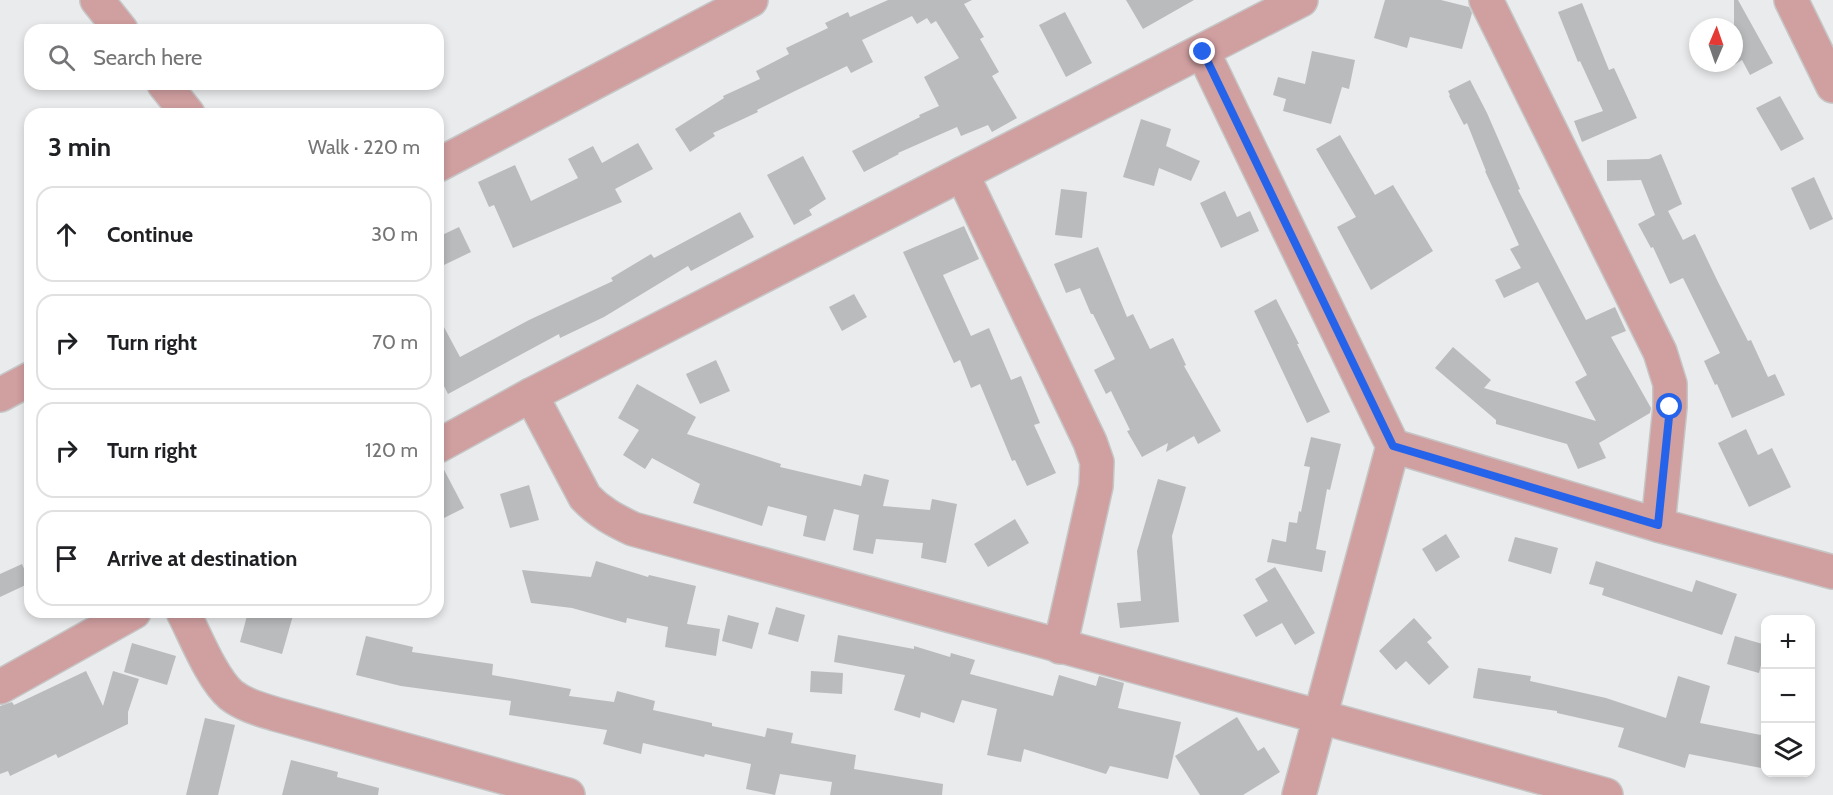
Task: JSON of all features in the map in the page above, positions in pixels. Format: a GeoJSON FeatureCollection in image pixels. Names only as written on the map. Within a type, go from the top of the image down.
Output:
{"type":"FeatureCollection","features":[{"type":"Feature","properties":{"kind":"street"},"geometry":{"type":"LineString","coordinates":[[97,0],[116,24]]}},
{"type":"Feature","properties":{"kind":"street"},"geometry":{"type":"LineString","coordinates":[[444,162],[751,0]]}},
{"type":"Feature","properties":{"kind":"street"},"geometry":{"type":"LineString","coordinates":[[444,443],[531,395],[1301,0]]}},
{"type":"Feature","properties":{"kind":"street"},"geometry":{"type":"LineString","coordinates":[[1486,0],[1660,352],[1670,384],[1670,407],[1658,525]]}},
{"type":"Feature","properties":{"kind":"street"},"geometry":{"type":"LineString","coordinates":[[1791,0],[1833,86]]}},
{"type":"Feature","properties":{"kind":"street"},"geometry":{"type":"LineString","coordinates":[[1203,52],[1393,446],[1299,795]]}},
{"type":"Feature","properties":{"kind":"street"},"geometry":{"type":"LineString","coordinates":[[169,90],[183,108]]}},
{"type":"Feature","properties":{"kind":"street"},"geometry":{"type":"LineString","coordinates":[[962,174],[1090,442],[1097,462],[1096,486],[1060,647]]}},
{"type":"Feature","properties":{"kind":"street"},"geometry":{"type":"LineString","coordinates":[[0,395],[24,382]]}},
{"type":"Feature","properties":{"kind":"street"},"geometry":{"type":"LineString","coordinates":[[531,395],[585,497],[607,516],[633,529],[1606,795]]}},
{"type":"Feature","properties":{"kind":"street"},"geometry":{"type":"LineString","coordinates":[[1393,446],[1658,525],[1833,572]]}},
{"type":"Feature","properties":{"kind":"street"},"geometry":{"type":"LineString","coordinates":[[0,687],[123,618]]}},
{"type":"Feature","properties":{"kind":"street"},"geometry":{"type":"LineString","coordinates":[[186,618],[220,684],[244,703],[274,714],[568,795]]}},
{"type":"Feature","properties":{"kind":"building"},"geometry":{"type":"Polygon","coordinates":[[[888,0],[972,0],[964,4],[984,37],[980,39],[999,72],[992,76],[1017,118],[992,132],[988,125],[961,136],[957,127],[898,153],[864,172],[852,151],[939,106],[924,77],[959,58],[936,21],[931,24],[927,18],[917,24],[912,16],[862,40],[873,62],[851,73],[847,66],[795,91],[757,110],[758,112],[713,133],[715,136],[690,152],[675,129],[724,98],[723,96],[760,79],[756,71],[789,54],[786,48],[828,28],[825,23],[848,12],[850,17],[888,0]]]}},
{"type":"Feature","properties":{"kind":"building"},"geometry":{"type":"Polygon","coordinates":[[[1126,0],[1194,0],[1143,29],[1126,0]]]}},
{"type":"Feature","properties":{"kind":"building"},"geometry":{"type":"Polygon","coordinates":[[[1385,0],[1441,0],[1469,7],[1472,13],[1462,49],[1410,37],[1407,48],[1374,38],[1385,0]]]}},
{"type":"Feature","properties":{"kind":"building"},"geometry":{"type":"Polygon","coordinates":[[[1734,0],[1738,0],[1773,63],[1750,75],[1743,62],[1743,18],[1734,18],[1734,0]]]}},
{"type":"Feature","properties":{"kind":"building"},"geometry":{"type":"Polygon","coordinates":[[[1582,3],[1609,70],[1614,68],[1637,118],[1582,142],[1574,121],[1603,111],[1580,61],[1578,62],[1558,12],[1582,3]]]}},
{"type":"Feature","properties":{"kind":"building"},"geometry":{"type":"Polygon","coordinates":[[[1065,12],[1092,63],[1066,77],[1039,25],[1065,12]]]}},
{"type":"Feature","properties":{"kind":"building"},"geometry":{"type":"Polygon","coordinates":[[[1312,51],[1355,60],[1349,89],[1342,87],[1331,124],[1283,111],[1286,99],[1273,95],[1278,77],[1305,84],[1312,51]]]}},
{"type":"Feature","properties":{"kind":"building"},"geometry":{"type":"Polygon","coordinates":[[[1470,80],[1487,113],[1520,189],[1518,190],[1586,320],[1615,307],[1626,331],[1611,337],[1651,408],[1650,413],[1599,443],[1606,458],[1578,469],[1567,444],[1496,424],[1496,420],[1435,368],[1453,347],[1491,380],[1484,388],[1596,421],[1575,382],[1587,375],[1538,282],[1504,298],[1495,280],[1521,268],[1510,249],[1519,245],[1485,171],[1467,123],[1464,125],[1449,96],[1448,91],[1470,80]]]}},
{"type":"Feature","properties":{"kind":"building"},"geometry":{"type":"Polygon","coordinates":[[[1780,96],[1804,139],[1781,151],[1756,108],[1780,96]]]}},
{"type":"Feature","properties":{"kind":"building"},"geometry":{"type":"Polygon","coordinates":[[[1141,119],[1171,129],[1166,146],[1200,161],[1191,181],[1159,168],[1154,186],[1123,177],[1141,119]]]}},
{"type":"Feature","properties":{"kind":"building"},"geometry":{"type":"Polygon","coordinates":[[[1340,135],[1375,195],[1393,185],[1433,251],[1371,290],[1337,227],[1356,217],[1316,149],[1340,135]]]}},
{"type":"Feature","properties":{"kind":"building"},"geometry":{"type":"Polygon","coordinates":[[[638,143],[653,169],[615,189],[622,202],[513,248],[494,205],[489,207],[478,182],[515,165],[531,201],[578,178],[568,159],[593,146],[602,163],[638,143]]]}},
{"type":"Feature","properties":{"kind":"building"},"geometry":{"type":"Polygon","coordinates":[[[1661,154],[1682,204],[1668,211],[1683,240],[1695,234],[1768,377],[1775,374],[1785,395],[1732,418],[1704,361],[1720,353],[1683,278],[1670,284],[1653,247],[1651,248],[1638,224],[1655,215],[1641,180],[1607,181],[1607,160],[1649,159],[1661,154]]]}},
{"type":"Feature","properties":{"kind":"building"},"geometry":{"type":"Polygon","coordinates":[[[803,156],[826,199],[809,210],[812,215],[794,225],[767,175],[803,156]]]}},
{"type":"Feature","properties":{"kind":"building"},"geometry":{"type":"Polygon","coordinates":[[[1814,177],[1833,219],[1810,230],[1791,188],[1814,177]]]}},
{"type":"Feature","properties":{"kind":"building"},"geometry":{"type":"Polygon","coordinates":[[[1061,189],[1087,192],[1082,238],[1055,235],[1061,189]]]}},
{"type":"Feature","properties":{"kind":"building"},"geometry":{"type":"Polygon","coordinates":[[[1225,191],[1237,217],[1250,211],[1259,231],[1221,248],[1200,203],[1225,191]]]}},
{"type":"Feature","properties":{"kind":"building"},"geometry":{"type":"Polygon","coordinates":[[[740,212],[754,237],[691,271],[688,266],[604,317],[560,338],[559,334],[448,394],[444,386],[444,327],[460,357],[529,320],[613,281],[611,278],[651,254],[654,258],[740,212]]]}},
{"type":"Feature","properties":{"kind":"building"},"geometry":{"type":"Polygon","coordinates":[[[964,226],[979,259],[943,275],[971,336],[989,328],[1011,380],[1021,376],[1040,423],[1034,425],[1056,473],[1027,486],[1015,460],[1012,461],[980,384],[971,388],[960,360],[954,363],[903,252],[964,226]]]}},
{"type":"Feature","properties":{"kind":"building"},"geometry":{"type":"Polygon","coordinates":[[[459,227],[471,252],[444,265],[444,234],[459,227]]]}},
{"type":"Feature","properties":{"kind":"building"},"geometry":{"type":"Polygon","coordinates":[[[1098,247],[1127,317],[1133,314],[1150,349],[1173,338],[1186,365],[1184,366],[1221,431],[1198,444],[1194,436],[1166,452],[1168,443],[1142,457],[1127,431],[1130,430],[1111,391],[1106,394],[1094,370],[1115,359],[1080,288],[1066,293],[1054,264],[1098,247]]]}},
{"type":"Feature","properties":{"kind":"building"},"geometry":{"type":"Polygon","coordinates":[[[854,294],[867,317],[842,331],[829,307],[854,294]]]}},
{"type":"Feature","properties":{"kind":"building"},"geometry":{"type":"Polygon","coordinates":[[[1276,299],[1330,412],[1307,423],[1254,311],[1276,299]]]}},
{"type":"Feature","properties":{"kind":"building"},"geometry":{"type":"Polygon","coordinates":[[[716,360],[730,391],[700,404],[686,374],[716,360]]]}},
{"type":"Feature","properties":{"kind":"building"},"geometry":{"type":"Polygon","coordinates":[[[637,384],[696,417],[687,434],[781,464],[780,467],[861,486],[864,474],[889,480],[883,506],[930,510],[932,499],[957,504],[946,563],[921,558],[923,543],[876,539],[873,554],[853,550],[859,515],[834,509],[825,541],[803,536],[807,516],[768,506],[762,526],[693,503],[700,484],[652,458],[645,469],[623,455],[639,430],[618,418],[637,384]]]}},
{"type":"Feature","properties":{"kind":"building"},"geometry":{"type":"Polygon","coordinates":[[[1746,429],[1758,455],[1772,448],[1791,487],[1749,507],[1718,443],[1746,429]]]}},
{"type":"Feature","properties":{"kind":"building"},"geometry":{"type":"Polygon","coordinates":[[[1311,437],[1341,444],[1330,490],[1327,489],[1316,549],[1326,551],[1322,572],[1267,562],[1272,539],[1286,542],[1289,522],[1297,523],[1299,511],[1301,512],[1310,467],[1304,466],[1311,437]]]}},
{"type":"Feature","properties":{"kind":"building"},"geometry":{"type":"Polygon","coordinates":[[[444,470],[464,508],[444,518],[444,470]]]}},
{"type":"Feature","properties":{"kind":"building"},"geometry":{"type":"Polygon","coordinates":[[[1158,479],[1186,487],[1172,536],[1179,622],[1120,628],[1117,603],[1141,601],[1137,551],[1158,479]]]}},
{"type":"Feature","properties":{"kind":"building"},"geometry":{"type":"Polygon","coordinates":[[[529,485],[539,520],[510,528],[500,494],[529,485]]]}},
{"type":"Feature","properties":{"kind":"building"},"geometry":{"type":"Polygon","coordinates":[[[1015,519],[1029,543],[988,567],[974,544],[1015,519]]]}},
{"type":"Feature","properties":{"kind":"building"},"geometry":{"type":"Polygon","coordinates":[[[1446,534],[1460,557],[1436,572],[1422,549],[1446,534]]]}},
{"type":"Feature","properties":{"kind":"building"},"geometry":{"type":"Polygon","coordinates":[[[1515,537],[1558,548],[1551,574],[1508,561],[1515,537]]]}},
{"type":"Feature","properties":{"kind":"building"},"geometry":{"type":"Polygon","coordinates":[[[596,561],[648,577],[649,575],[696,586],[687,624],[720,629],[716,656],[665,647],[668,627],[627,618],[626,623],[572,608],[531,603],[522,570],[591,577],[596,561]]]}},
{"type":"Feature","properties":{"kind":"building"},"geometry":{"type":"Polygon","coordinates":[[[1596,561],[1692,592],[1696,580],[1737,594],[1722,635],[1602,595],[1604,588],[1589,584],[1596,561]]]}},
{"type":"Feature","properties":{"kind":"building"},"geometry":{"type":"Polygon","coordinates":[[[22,564],[24,586],[0,597],[0,574],[22,564]]]}},
{"type":"Feature","properties":{"kind":"building"},"geometry":{"type":"Polygon","coordinates":[[[1275,567],[1315,633],[1295,645],[1282,623],[1256,637],[1243,615],[1268,601],[1255,579],[1275,567]]]}},
{"type":"Feature","properties":{"kind":"building"},"geometry":{"type":"Polygon","coordinates":[[[776,607],[805,615],[798,642],[768,634],[776,607]]]}},
{"type":"Feature","properties":{"kind":"building"},"geometry":{"type":"Polygon","coordinates":[[[728,615],[759,623],[752,649],[722,641],[728,615]]]}},
{"type":"Feature","properties":{"kind":"building"},"geometry":{"type":"Polygon","coordinates":[[[246,618],[292,618],[282,654],[240,642],[246,618]]]}},
{"type":"Feature","properties":{"kind":"building"},"geometry":{"type":"Polygon","coordinates":[[[1414,618],[1432,638],[1427,642],[1449,667],[1429,685],[1406,661],[1396,670],[1379,651],[1414,618]]]}},
{"type":"Feature","properties":{"kind":"building"},"geometry":{"type":"Polygon","coordinates":[[[838,635],[914,649],[914,646],[950,657],[951,653],[975,660],[970,674],[1053,696],[1059,675],[1096,686],[1099,676],[1124,683],[1118,708],[1181,722],[1168,779],[1110,766],[1106,774],[1024,749],[1021,762],[987,755],[997,709],[962,700],[954,723],[921,712],[920,718],[894,710],[905,675],[834,662],[838,635]]]}},
{"type":"Feature","properties":{"kind":"building"},"geometry":{"type":"Polygon","coordinates":[[[366,636],[413,647],[412,652],[493,664],[492,675],[571,689],[569,696],[614,702],[617,691],[655,701],[653,710],[712,723],[712,726],[765,737],[767,728],[793,733],[791,743],[856,755],[854,769],[943,784],[942,795],[830,795],[832,782],[780,774],[775,795],[746,789],[751,764],[705,754],[704,757],[643,743],[641,754],[603,744],[607,730],[509,715],[511,701],[401,686],[356,675],[366,636]]]}},
{"type":"Feature","properties":{"kind":"building"},"geometry":{"type":"Polygon","coordinates":[[[1735,636],[1761,644],[1759,673],[1727,664],[1735,636]]]}},
{"type":"Feature","properties":{"kind":"building"},"geometry":{"type":"Polygon","coordinates":[[[132,643],[176,656],[167,685],[124,672],[132,643]]]}},
{"type":"Feature","properties":{"kind":"building"},"geometry":{"type":"Polygon","coordinates":[[[1478,668],[1531,676],[1530,681],[1606,698],[1666,718],[1678,676],[1710,686],[1700,723],[1761,735],[1761,768],[1689,754],[1685,768],[1618,747],[1624,728],[1557,713],[1557,711],[1473,698],[1478,668]]]}},
{"type":"Feature","properties":{"kind":"building"},"geometry":{"type":"Polygon","coordinates":[[[86,671],[103,706],[113,671],[139,679],[128,712],[128,724],[58,758],[56,754],[10,776],[8,771],[0,774],[0,706],[12,702],[14,705],[86,671]]]}},
{"type":"Feature","properties":{"kind":"building"},"geometry":{"type":"Polygon","coordinates":[[[811,671],[843,673],[842,694],[810,692],[811,671]]]}},
{"type":"Feature","properties":{"kind":"building"},"geometry":{"type":"Polygon","coordinates":[[[1237,717],[1258,751],[1264,747],[1280,772],[1243,795],[1200,795],[1175,756],[1237,717]]]}},
{"type":"Feature","properties":{"kind":"building"},"geometry":{"type":"Polygon","coordinates":[[[205,718],[235,725],[218,795],[186,795],[205,718]]]}},
{"type":"Feature","properties":{"kind":"building"},"geometry":{"type":"Polygon","coordinates":[[[291,760],[338,772],[337,777],[379,788],[378,795],[282,795],[291,760]]]}},
{"type":"Feature","properties":{"kind":"route"},"geometry":{"type":"LineString","coordinates":[[1203,52],[1393,446],[1658,525],[1670,407]]}}]}
